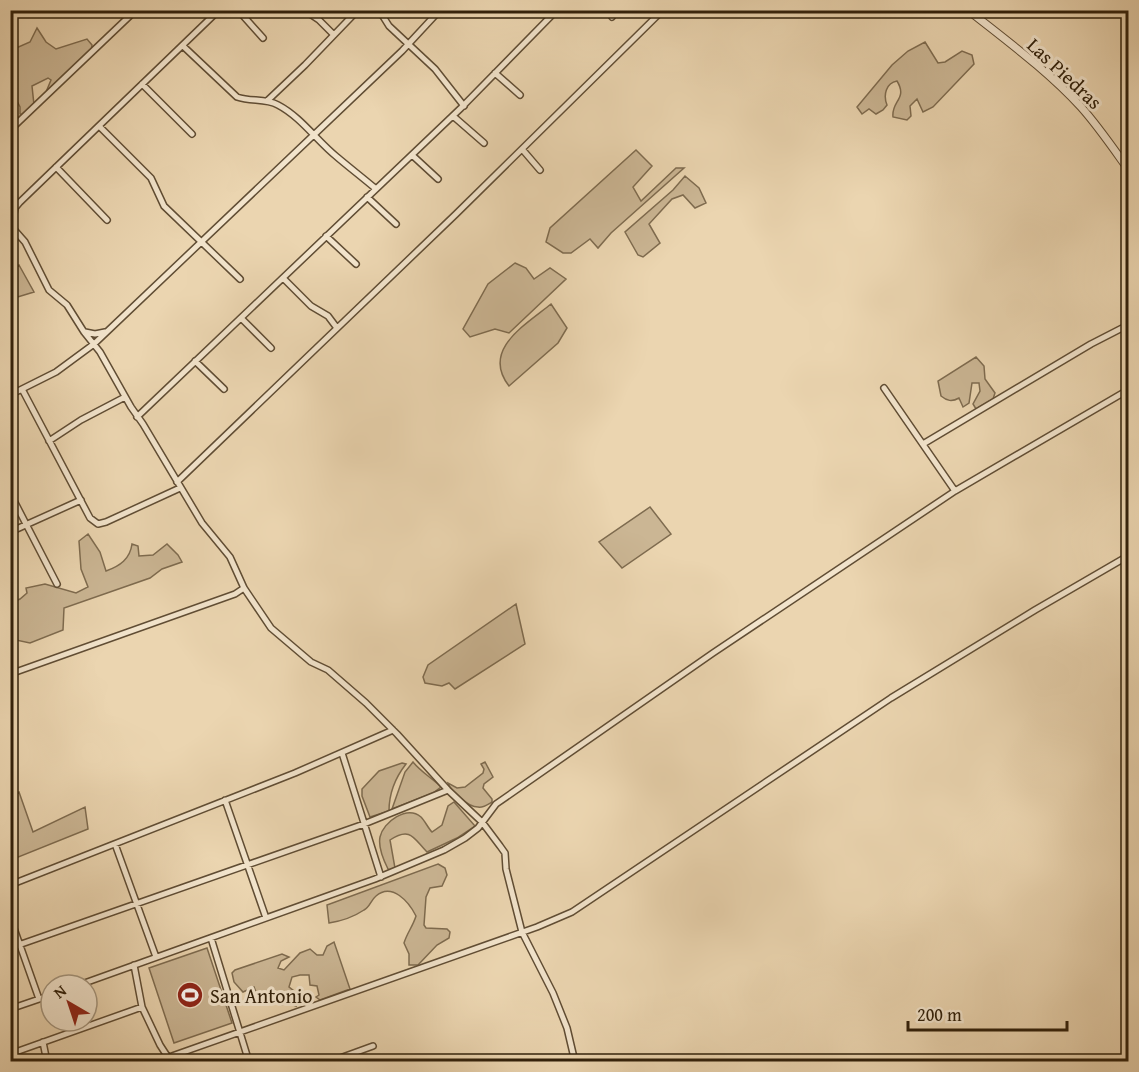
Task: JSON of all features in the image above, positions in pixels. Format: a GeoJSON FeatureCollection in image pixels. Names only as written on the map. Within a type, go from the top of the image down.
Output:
{"type":"FeatureCollection","features":[{"type":"Feature","properties":{"kind":"street"},"geometry":{"type":"LineString","coordinates":[[10,130],[136,10]]}},
{"type":"Feature","properties":{"kind":"street"},"geometry":{"type":"LineString","coordinates":[[10,236],[13,208],[219,10]]}},
{"type":"Feature","properties":{"kind":"street"},"geometry":{"type":"LineString","coordinates":[[238,10],[263,38]]}},
{"type":"Feature","properties":{"kind":"street"},"geometry":{"type":"LineString","coordinates":[[304,10],[319,20],[334,35]]}},
{"type":"Feature","properties":{"kind":"street"},"geometry":{"type":"LineString","coordinates":[[267,101],[358,10]]}},
{"type":"Feature","properties":{"kind":"street"},"geometry":{"type":"LineString","coordinates":[[379,10],[389,26],[435,69],[464,106]]}},
{"type":"Feature","properties":{"kind":"street"},"geometry":{"type":"LineString","coordinates":[[10,395],[56,372],[107,332],[409,44],[440,10]]}},
{"type":"Feature","properties":{"kind":"street"},"geometry":{"type":"LineString","coordinates":[[137,417],[464,106],[557,10]]}},
{"type":"Feature","properties":{"kind":"street"},"geometry":{"type":"LineString","coordinates":[[607,10],[612,17]]}},
{"type":"Feature","properties":{"kind":"street"},"geometry":{"type":"LineString","coordinates":[[22,389],[90,518],[98,524],[179,485],[663,10]]}},
{"type":"Feature","properties":{"kind":"street","name":"Las Piedras"},"geometry":{"type":"LineString","coordinates":[[969,10],[1036,65],[1079,105],[1128,169]]}},
{"type":"Feature","properties":{"kind":"street"},"geometry":{"type":"LineString","coordinates":[[183,46],[237,97],[279,105],[376,189]]}},
{"type":"Feature","properties":{"kind":"street"},"geometry":{"type":"LineString","coordinates":[[495,73],[520,95]]}},
{"type":"Feature","properties":{"kind":"street"},"geometry":{"type":"LineString","coordinates":[[142,84],[192,134]]}},
{"type":"Feature","properties":{"kind":"street"},"geometry":{"type":"LineString","coordinates":[[453,116],[484,143]]}},
{"type":"Feature","properties":{"kind":"street"},"geometry":{"type":"LineString","coordinates":[[99,126],[151,178],[164,206],[240,279]]}},
{"type":"Feature","properties":{"kind":"street"},"geometry":{"type":"LineString","coordinates":[[522,149],[540,170]]}},
{"type":"Feature","properties":{"kind":"street"},"geometry":{"type":"LineString","coordinates":[[412,155],[438,179]]}},
{"type":"Feature","properties":{"kind":"street"},"geometry":{"type":"LineString","coordinates":[[56,167],[107,220]]}},
{"type":"Feature","properties":{"kind":"street"},"geometry":{"type":"LineString","coordinates":[[367,197],[396,224]]}},
{"type":"Feature","properties":{"kind":"street"},"geometry":{"type":"LineString","coordinates":[[11,227],[24,242],[49,290],[67,305],[100,352],[202,523],[230,556],[244,588],[277,633],[311,662],[328,670],[393,730],[448,790],[482,822],[505,853],[506,869],[522,932],[553,993],[567,1028],[575,1062]]}},
{"type":"Feature","properties":{"kind":"street"},"geometry":{"type":"LineString","coordinates":[[326,236],[356,264]]}},
{"type":"Feature","properties":{"kind":"street"},"geometry":{"type":"LineString","coordinates":[[283,278],[311,306],[328,316],[337,328]]}},
{"type":"Feature","properties":{"kind":"street"},"geometry":{"type":"LineString","coordinates":[[241,318],[272,348]]}},
{"type":"Feature","properties":{"kind":"street"},"geometry":{"type":"LineString","coordinates":[[923,444],[1128,325]]}},
{"type":"Feature","properties":{"kind":"street"},"geometry":{"type":"LineString","coordinates":[[84,332],[95,334],[107,332]]}},
{"type":"Feature","properties":{"kind":"street"},"geometry":{"type":"LineString","coordinates":[[195,361],[224,388]]}},
{"type":"Feature","properties":{"kind":"street"},"geometry":{"type":"LineString","coordinates":[[884,388],[956,491]]}},
{"type":"Feature","properties":{"kind":"street"},"geometry":{"type":"LineString","coordinates":[[99,978],[381,877],[444,850],[465,838],[496,804],[713,653],[956,491],[1128,390]]}},
{"type":"Feature","properties":{"kind":"street"},"geometry":{"type":"LineString","coordinates":[[49,441],[81,420],[125,397]]}},
{"type":"Feature","properties":{"kind":"street"},"geometry":{"type":"LineString","coordinates":[[10,493],[57,584]]}},
{"type":"Feature","properties":{"kind":"street"},"geometry":{"type":"LineString","coordinates":[[10,532],[81,500]]}},
{"type":"Feature","properties":{"kind":"street"},"geometry":{"type":"LineString","coordinates":[[155,1062],[170,1059],[572,912],[891,698],[1128,556]]}},
{"type":"Feature","properties":{"kind":"street"},"geometry":{"type":"LineString","coordinates":[[10,674],[235,594],[244,588]]}},
{"type":"Feature","properties":{"kind":"street"},"geometry":{"type":"LineString","coordinates":[[10,885],[342,753],[393,730]]}},
{"type":"Feature","properties":{"kind":"street"},"geometry":{"type":"LineString","coordinates":[[342,753],[381,877]]}},
{"type":"Feature","properties":{"kind":"street"},"geometry":{"type":"LineString","coordinates":[[10,948],[364,824],[448,790]]}},
{"type":"Feature","properties":{"kind":"street"},"geometry":{"type":"LineString","coordinates":[[225,800],[266,918]]}},
{"type":"Feature","properties":{"kind":"street"},"geometry":{"type":"LineString","coordinates":[[115,844],[156,957]]}},
{"type":"Feature","properties":{"kind":"street"},"geometry":{"type":"LineString","coordinates":[[10,917],[39,999],[10,1009]]}},
{"type":"Feature","properties":{"kind":"street"},"geometry":{"type":"LineString","coordinates":[[211,938],[249,1062]]}},
{"type":"Feature","properties":{"kind":"street"},"geometry":{"type":"LineString","coordinates":[[134,965],[142,1007],[160,1045],[170,1059]]}},
{"type":"Feature","properties":{"kind":"street"},"geometry":{"type":"LineString","coordinates":[[10,1054],[142,1007]]}},
{"type":"Feature","properties":{"kind":"street"},"geometry":{"type":"LineString","coordinates":[[44,1042],[47,1062]]}},
{"type":"Feature","properties":{"kind":"street"},"geometry":{"type":"LineString","coordinates":[[329,1062],[373,1046]]}},
{"type":"Feature","properties":{"kind":"shaded area"},"geometry":{"type":"Polygon","coordinates":[[[37,28],[46,42],[56,49],[87,39],[92,45],[91,53],[46,92],[51,80],[48,78],[32,86],[34,105],[24,115],[20,114],[18,103],[11,109],[10,40],[14,49],[30,42],[37,28]]]}},
{"type":"Feature","properties":{"kind":"shaded area"},"geometry":{"type":"Polygon","coordinates":[[[925,42],[938,63],[945,62],[962,51],[972,55],[974,64],[933,107],[923,112],[917,99],[910,106],[911,116],[907,120],[893,117],[894,107],[901,92],[897,81],[890,84],[886,90],[887,105],[883,110],[876,114],[869,109],[862,114],[857,107],[892,65],[908,51],[925,42]]]}},
{"type":"Feature","properties":{"kind":"shaded area"},"geometry":{"type":"Polygon","coordinates":[[[636,150],[652,166],[633,187],[641,201],[676,168],[684,168],[611,233],[598,248],[590,239],[571,253],[563,253],[546,242],[550,228],[636,150]]]}},
{"type":"Feature","properties":{"kind":"shaded area"},"geometry":{"type":"Polygon","coordinates":[[[685,176],[699,188],[706,203],[695,208],[683,195],[672,199],[649,224],[660,243],[643,257],[638,255],[625,232],[673,190],[685,176]]]}},
{"type":"Feature","properties":{"kind":"shaded area"},"geometry":{"type":"Polygon","coordinates":[[[515,263],[526,268],[534,279],[550,268],[566,279],[509,333],[495,329],[470,337],[463,329],[488,284],[515,263]]]}},
{"type":"Feature","properties":{"kind":"shaded area"},"geometry":{"type":"Polygon","coordinates":[[[19,265],[34,292],[11,299],[11,269],[19,265]]]}},
{"type":"Feature","properties":{"kind":"shaded area"},"geometry":{"type":"Polygon","coordinates":[[[551,304],[567,328],[558,343],[509,386],[502,373],[500,361],[503,350],[519,330],[551,304]]]}},
{"type":"Feature","properties":{"kind":"shaded area"},"geometry":{"type":"Polygon","coordinates":[[[976,357],[984,366],[985,379],[995,393],[993,399],[976,409],[973,404],[980,391],[979,383],[972,383],[969,403],[963,407],[959,398],[950,400],[941,396],[938,381],[976,357]]]}},
{"type":"Feature","properties":{"kind":"shaded area"},"geometry":{"type":"Polygon","coordinates":[[[650,507],[671,534],[622,568],[599,542],[650,507]]]}},
{"type":"Feature","properties":{"kind":"shaded area"},"geometry":{"type":"Polygon","coordinates":[[[88,534],[100,552],[106,571],[124,561],[132,544],[138,546],[139,556],[153,555],[167,544],[182,562],[162,569],[150,578],[64,608],[63,630],[30,643],[11,639],[11,603],[27,593],[26,588],[45,584],[76,593],[88,587],[81,569],[79,541],[88,534]]]}},
{"type":"Feature","properties":{"kind":"shaded area"},"geometry":{"type":"Polygon","coordinates":[[[516,604],[525,644],[455,689],[449,683],[442,686],[425,683],[423,677],[428,665],[516,604]]]}},
{"type":"Feature","properties":{"kind":"shaded area"},"geometry":{"type":"Polygon","coordinates":[[[413,762],[441,787],[433,793],[392,809],[405,772],[413,762]]]}},
{"type":"Feature","properties":{"kind":"shaded area"},"geometry":{"type":"Polygon","coordinates":[[[485,762],[493,777],[484,784],[483,788],[492,802],[482,807],[470,805],[453,791],[448,783],[457,788],[465,787],[483,773],[484,769],[481,764],[485,762]]]}},
{"type":"Feature","properties":{"kind":"shaded area"},"geometry":{"type":"Polygon","coordinates":[[[402,763],[406,764],[393,786],[389,811],[370,817],[362,796],[362,789],[379,771],[402,763]]]}},
{"type":"Feature","properties":{"kind":"shaded area"},"geometry":{"type":"Polygon","coordinates":[[[19,792],[33,832],[85,807],[88,829],[11,860],[11,795],[19,792]]]}},
{"type":"Feature","properties":{"kind":"shaded area"},"geometry":{"type":"Polygon","coordinates":[[[454,802],[475,826],[457,838],[427,852],[412,836],[403,834],[397,836],[390,840],[395,868],[388,869],[380,845],[380,837],[386,826],[396,817],[409,813],[421,817],[432,832],[442,825],[448,806],[454,802]]]}},
{"type":"Feature","properties":{"kind":"shaded area"},"geometry":{"type":"Polygon","coordinates":[[[438,864],[445,868],[447,875],[442,886],[430,888],[426,897],[424,925],[426,928],[447,929],[450,932],[449,938],[437,945],[418,965],[409,965],[409,954],[404,943],[416,916],[409,905],[394,892],[382,892],[360,913],[329,923],[327,905],[438,864]]]}},
{"type":"Feature","properties":{"kind":"shaded area"},"geometry":{"type":"Polygon","coordinates":[[[334,942],[350,989],[320,1000],[316,997],[319,995],[317,986],[310,985],[309,975],[292,977],[289,987],[294,991],[296,1006],[288,1003],[281,1005],[264,999],[258,995],[254,987],[243,992],[234,982],[232,973],[235,970],[282,954],[289,957],[281,961],[278,968],[284,970],[300,953],[310,949],[317,955],[323,955],[327,946],[334,942]]]}},
{"type":"Feature","properties":{"kind":"shaded area","name":"San Antonio"},"geometry":{"type":"Polygon","coordinates":[[[207,948],[232,1023],[174,1043],[149,968],[207,948]]]}},
{"type":"Feature","properties":{"kind":"place","name":"San Antonio"},"geometry":{"type":"Point","coordinates":[190,995]}}]}
